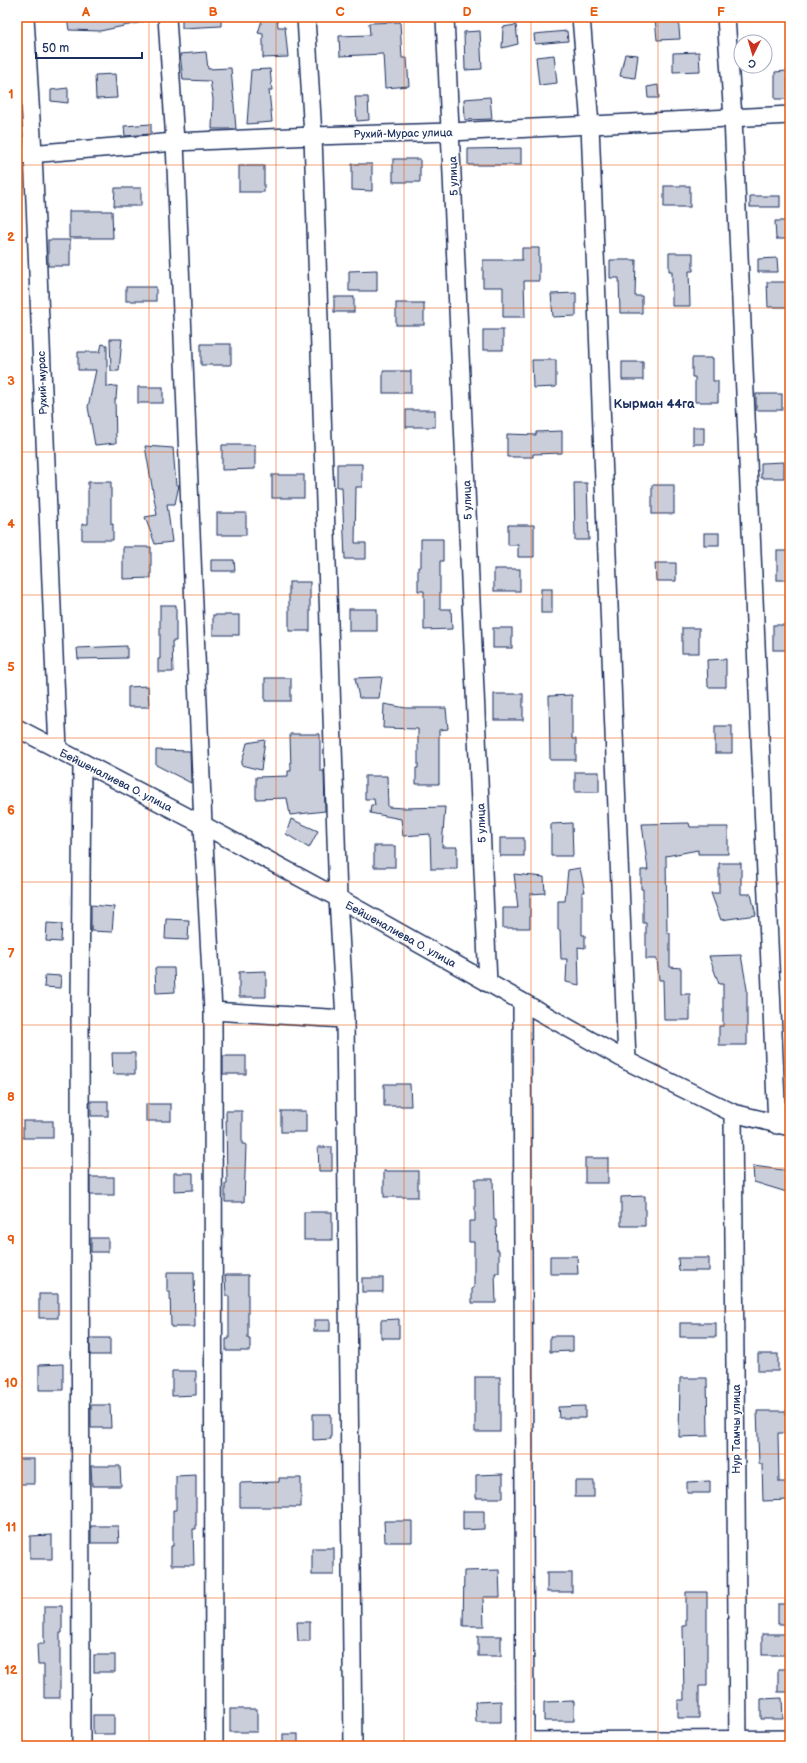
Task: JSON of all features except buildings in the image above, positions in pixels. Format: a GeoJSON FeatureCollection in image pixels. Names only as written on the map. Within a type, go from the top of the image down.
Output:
{"type":"FeatureCollection","features":[{"type":"Feature","properties":{"kind":"street","name":"Рухий-мурас"},"geometry":{"type":"LineString","coordinates":[[25,17],[25,154],[58,750]]}},
{"type":"Feature","properties":{"kind":"street"},"geometry":{"type":"LineString","coordinates":[[167,17],[175,142],[203,825],[213,1011],[214,1746]]}},
{"type":"Feature","properties":{"kind":"street"},"geometry":{"type":"LineString","coordinates":[[306,17],[313,136],[338,898],[345,1019],[353,1746]]}},
{"type":"Feature","properties":{"kind":"street","name":"5 улица"},"geometry":{"type":"LineString","coordinates":[[445,17],[488,983]]}},
{"type":"Feature","properties":{"kind":"street"},"geometry":{"type":"LineString","coordinates":[[581,17],[590,125],[627,1061]]}},
{"type":"Feature","properties":{"kind":"street"},"geometry":{"type":"LineString","coordinates":[[726,17],[733,118],[784,1126]]}},
{"type":"Feature","properties":{"kind":"street","name":"Рухий-Мурас улица"},"geometry":{"type":"LineString","coordinates":[[25,154],[175,142],[451,132],[790,115]]}},
{"type":"Feature","properties":{"kind":"street","name":"Бейшеналиева О. улица"},"geometry":{"type":"LineString","coordinates":[[17,728],[203,825],[338,898],[627,1061],[733,1112],[784,1126]]}},
{"type":"Feature","properties":{"kind":"street"},"geometry":{"type":"LineString","coordinates":[[82,762],[80,1005],[82,1746]]}},
{"type":"Feature","properties":{"kind":"street"},"geometry":{"type":"LineString","coordinates":[[522,1002],[525,1744],[739,1743],[790,1739]]}},
{"type":"Feature","properties":{"kind":"street"},"geometry":{"type":"LineString","coordinates":[[213,1011],[345,1019]]}},
{"type":"Feature","properties":{"kind":"street","name":"Нур Тамчы улица"},"geometry":{"type":"LineString","coordinates":[[733,1112],[739,1743]]}},
{"type":"Feature","properties":{"kind":"district","name":"Кырман 44га"},"geometry":{"type":"Point","coordinates":[654,403]}}]}
